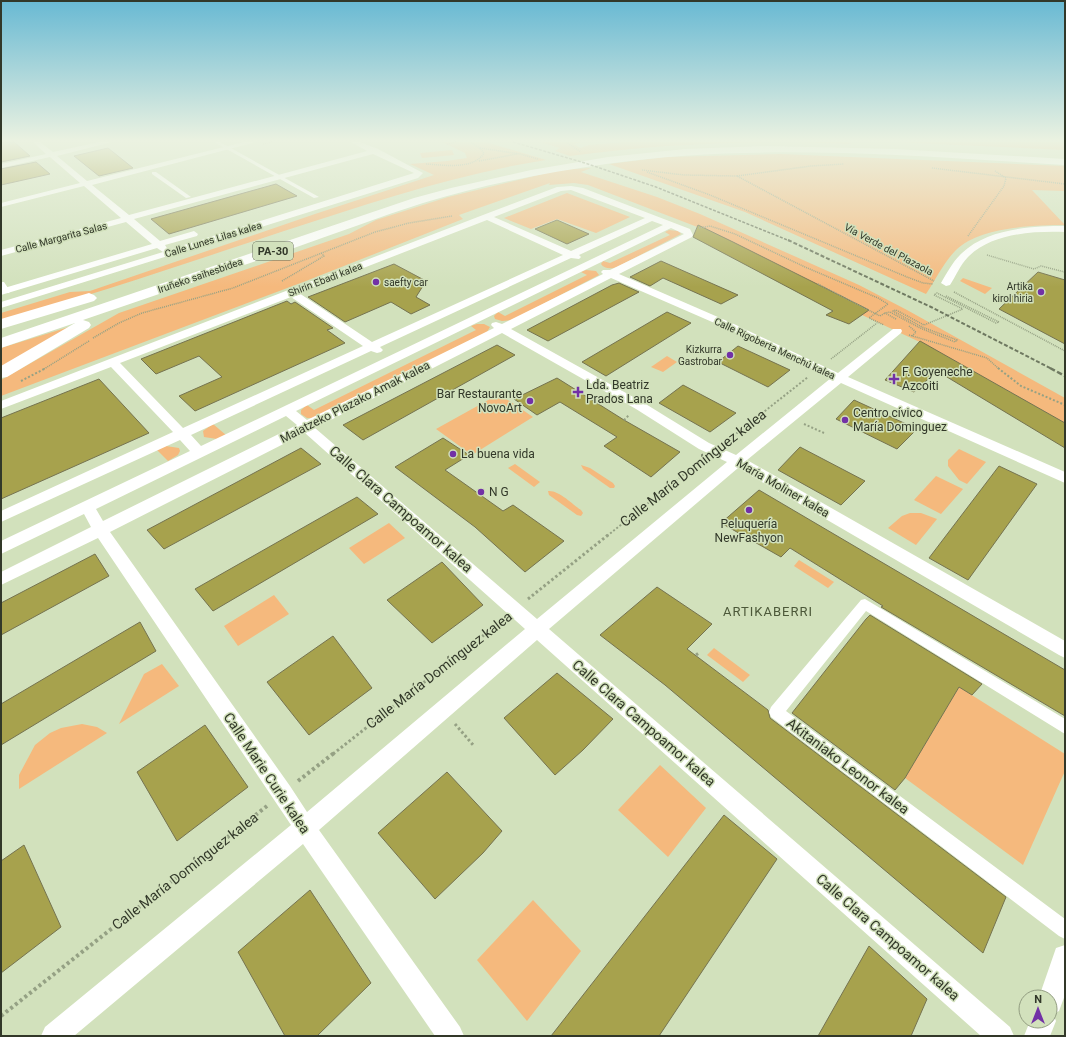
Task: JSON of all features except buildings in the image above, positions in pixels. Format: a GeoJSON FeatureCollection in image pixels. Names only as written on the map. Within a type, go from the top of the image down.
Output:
{"type":"FeatureCollection","features":[{"type":"Feature","properties":{"kind":"highway","name":"Iruñeko saihesbidea"},"geometry":{"type":"LineString","coordinates":[[1,332],[331,222],[432,190]]}},
{"type":"Feature","properties":{"kind":"highway","name":"Iruñeko saihesbidea"},"geometry":{"type":"LineString","coordinates":[[1,343],[355,222],[458,190]]}},
{"type":"Feature","properties":{"kind":"highway"},"geometry":{"type":"LineString","coordinates":[[119,288],[271,239],[331,222]]}},
{"type":"Feature","properties":{"kind":"highway"},"geometry":{"type":"LineString","coordinates":[[1,373],[89,321],[114,310],[318,239],[355,222]]}},
{"type":"Feature","properties":{"kind":"highway"},"geometry":{"type":"LineString","coordinates":[[1,324],[104,293]]}},
{"type":"Feature","properties":{"kind":"street"},"geometry":{"type":"LineString","coordinates":[[1,205],[61,190]]}},
{"type":"Feature","properties":{"kind":"street"},"geometry":{"type":"LineString","coordinates":[[94,190],[168,253]]}},
{"type":"Feature","properties":{"kind":"street"},"geometry":{"type":"LineString","coordinates":[[179,190],[188,197]]}},
{"type":"Feature","properties":{"kind":"street","name":"Calle Margarita Salas"},"geometry":{"type":"LineString","coordinates":[[1,253],[231,190]]}},
{"type":"Feature","properties":{"kind":"street"},"geometry":{"type":"LineString","coordinates":[[304,190],[316,197]]}},
{"type":"Feature","properties":{"kind":"street"},"geometry":{"type":"LineString","coordinates":[[301,202],[335,190]]}},
{"type":"Feature","properties":{"kind":"street","name":"Calle Lunes Lilas kalea"},"geometry":{"type":"LineString","coordinates":[[1,305],[369,190]]}},
{"type":"Feature","properties":{"kind":"street","name":"Shirin Ebadi kalea"},"geometry":{"type":"LineString","coordinates":[[1,405],[550,192],[558,190]]}},
{"type":"Feature","properties":{"kind":"street","name":"Shirin Ebadi kalea"},"geometry":{"type":"LineString","coordinates":[[581,190],[651,218]]}},
{"type":"Feature","properties":{"kind":"street","name":"Calle Rigoberta Menchú kalea"},"geometry":{"type":"LineString","coordinates":[[486,217],[730,326],[819,369],[944,423],[1065,478]]}},
{"type":"Feature","properties":{"kind":"street"},"geometry":{"type":"LineString","coordinates":[[1,517],[651,218]]}},
{"type":"Feature","properties":{"kind":"street","name":"Maiatzeko Plazako Amak kalea"},"geometry":{"type":"LineString","coordinates":[[1,579],[689,235],[687,231],[651,218]]}},
{"type":"Feature","properties":{"kind":"street","name":"Maiatzeko Plazako Amak kalea"},"geometry":{"type":"LineString","coordinates":[[1,548],[588,263],[670,225]]}},
{"type":"Feature","properties":{"kind":"street"},"geometry":{"type":"LineString","coordinates":[[942,285],[966,254],[989,240],[1026,231],[1065,229]]}},
{"type":"Feature","properties":{"kind":"street","name":"Calle Lunes Lilas kalea"},"geometry":{"type":"LineString","coordinates":[[3,289],[203,231]]}},
{"type":"Feature","properties":{"kind":"street"},"geometry":{"type":"LineString","coordinates":[[292,292],[371,346],[393,359]]}},
{"type":"Feature","properties":{"kind":"street","name":"Maria Moliner kalea"},"geometry":{"type":"LineString","coordinates":[[479,316],[640,406],[714,451],[737,461],[1065,650]]}},
{"type":"Feature","properties":{"kind":"street","name":"Calle María Domínguez kalea"},"geometry":{"type":"LineString","coordinates":[[54,1036],[305,828],[536,629],[737,461],[897,331]]}},
{"type":"Feature","properties":{"kind":"street"},"geometry":{"type":"LineString","coordinates":[[113,362],[200,452]]}},
{"type":"Feature","properties":{"kind":"street","name":"Calle Clara Campoamor kalea"},"geometry":{"type":"LineString","coordinates":[[287,410],[1001,1036]]}},
{"type":"Feature","properties":{"kind":"street","name":"Calle Marie Curie kalea"},"geometry":{"type":"LineString","coordinates":[[87,507],[100,530],[283,793],[305,828],[452,1036]]}},
{"type":"Feature","properties":{"kind":"street","name":"Akitaniako Leonor kalea"},"geometry":{"type":"LineString","coordinates":[[1065,728],[865,604],[776,712],[1065,930]]}},
{"type":"Feature","properties":{"kind":"street"},"geometry":{"type":"LineString","coordinates":[[1054,989],[1065,957]]}},
{"type":"Feature","properties":{"kind":"path"},"geometry":{"type":"LineString","coordinates":[[696,190],[907,277],[923,283],[942,285]]}},
{"type":"Feature","properties":{"kind":"path","name":"Vía Verde del Plazaola"},"geometry":{"type":"LineString","coordinates":[[764,190],[1065,351]]}},
{"type":"Feature","properties":{"kind":"path"},"geometry":{"type":"LineString","coordinates":[[965,239],[1001,190]]}},
{"type":"Feature","properties":{"kind":"path"},"geometry":{"type":"LineString","coordinates":[[21,382],[54,364],[119,323],[142,313],[233,288],[374,232],[409,223],[452,216]]}},
{"type":"Feature","properties":{"kind":"path"},"geometry":{"type":"LineString","coordinates":[[698,228],[709,225],[775,251],[803,266],[875,296],[888,304],[869,318],[877,323],[912,336],[987,358],[1021,386],[1065,405]]}},
{"type":"Feature","properties":{"kind":"path"},"geometry":{"type":"LineString","coordinates":[[972,250],[1034,269],[1041,266],[1065,272]]}},
{"type":"Feature","properties":{"kind":"path"},"geometry":{"type":"LineString","coordinates":[[281,282],[324,256],[321,253]]}},
{"type":"Feature","properties":{"kind":"path"},"geometry":{"type":"LineString","coordinates":[[818,284],[880,316],[890,312],[920,328],[955,342],[957,340],[922,327],[893,311],[896,310],[924,325],[963,309],[934,295],[937,293],[996,323],[999,322],[939,292]]}},
{"type":"Feature","properties":{"kind":"path"},"geometry":{"type":"LineString","coordinates":[[885,313],[913,328],[916,332],[912,336]]}},
{"type":"Feature","properties":{"kind":"path","name":"Calle María Domínguez kalea"},"geometry":{"type":"LineString","coordinates":[[1,1016],[877,323]]}},
{"type":"Feature","properties":{"kind":"path"},"geometry":{"type":"LineString","coordinates":[[791,418],[824,433]]}},
{"type":"Feature","properties":{"kind":"path"},"geometry":{"type":"LineString","coordinates":[[442,710],[474,746]]}},
{"type":"Feature","properties":{"kind":"shaded area"},"geometry":{"type":"Polygon","coordinates":[[[387,190],[413,190],[108,289],[1,321],[1,313],[70,292],[90,291],[387,190]]]}},
{"type":"Feature","properties":{"kind":"shaded area"},"geometry":{"type":"Polygon","coordinates":[[[475,190],[529,190],[459,215],[463,219],[306,281],[1,396],[1,380],[119,313],[349,234],[376,220],[448,197],[475,190]]]}},
{"type":"Feature","properties":{"kind":"shaded area"},"geometry":{"type":"Polygon","coordinates":[[[602,190],[637,190],[657,197],[700,214],[859,285],[1065,398],[1065,423],[924,344],[862,315],[868,310],[713,233],[602,190]]]}},
{"type":"Feature","properties":{"kind":"shaded area"},"geometry":{"type":"Polygon","coordinates":[[[684,190],[1032,190],[1065,225],[1023,227],[978,236],[966,242],[956,250],[940,271],[926,294],[745,212],[684,190]]]}},
{"type":"Feature","properties":{"kind":"shaded area"},"geometry":{"type":"Polygon","coordinates":[[[567,193],[630,217],[596,233],[557,219],[531,229],[504,218],[567,193]]]}},
{"type":"Feature","properties":{"kind":"shaded area"},"geometry":{"type":"Polygon","coordinates":[[[669,230],[678,231],[681,234],[617,267],[608,268],[601,264],[603,261],[610,263],[670,235],[665,232],[669,230]]]}},
{"type":"Feature","properties":{"kind":"shaded area"},"geometry":{"type":"Polygon","coordinates":[[[586,270],[596,271],[599,275],[512,320],[502,321],[495,319],[494,316],[498,312],[505,316],[587,275],[581,272],[586,270]]]}},
{"type":"Feature","properties":{"kind":"shaded area"},"geometry":{"type":"Polygon","coordinates":[[[963,278],[992,288],[985,294],[960,281],[963,278]]]}},
{"type":"Feature","properties":{"kind":"shaded area"},"geometry":{"type":"Polygon","coordinates":[[[484,324],[490,327],[487,332],[315,418],[307,418],[301,414],[301,410],[307,405],[314,410],[476,330],[471,326],[484,324]]]}},
{"type":"Feature","properties":{"kind":"shaded area"},"geometry":{"type":"Polygon","coordinates":[[[72,326],[1,369],[1,348],[72,326]]]}},
{"type":"Feature","properties":{"kind":"shaded area"},"geometry":{"type":"Polygon","coordinates":[[[667,356],[677,362],[663,372],[651,367],[667,356]]]}},
{"type":"Feature","properties":{"kind":"shaded area"},"geometry":{"type":"Polygon","coordinates":[[[499,394],[533,417],[472,455],[436,429],[499,394]]]}},
{"type":"Feature","properties":{"kind":"shaded area"},"geometry":{"type":"Polygon","coordinates":[[[213,424],[226,435],[217,439],[204,437],[203,431],[213,424]]]}},
{"type":"Feature","properties":{"kind":"shaded area"},"geometry":{"type":"Polygon","coordinates":[[[166,446],[179,448],[180,451],[178,455],[168,461],[157,450],[166,446]]]}},
{"type":"Feature","properties":{"kind":"shaded area"},"geometry":{"type":"Polygon","coordinates":[[[959,449],[986,462],[967,484],[959,480],[948,466],[948,460],[959,449]]]}},
{"type":"Feature","properties":{"kind":"shaded area"},"geometry":{"type":"Polygon","coordinates":[[[515,464],[540,482],[534,487],[508,468],[515,464]]]}},
{"type":"Feature","properties":{"kind":"shaded area"},"geometry":{"type":"Polygon","coordinates":[[[581,465],[590,468],[613,483],[615,486],[614,488],[610,488],[583,469],[581,465]]]}},
{"type":"Feature","properties":{"kind":"shaded area"},"geometry":{"type":"Polygon","coordinates":[[[936,476],[963,489],[941,514],[914,500],[936,476]]]}},
{"type":"Feature","properties":{"kind":"shaded area"},"geometry":{"type":"Polygon","coordinates":[[[548,491],[557,493],[570,501],[581,510],[583,513],[581,516],[577,515],[549,495],[548,491]]]}},
{"type":"Feature","properties":{"kind":"shaded area"},"geometry":{"type":"Polygon","coordinates":[[[910,513],[921,513],[937,519],[916,545],[888,528],[902,516],[910,513]]]}},
{"type":"Feature","properties":{"kind":"shaded area"},"geometry":{"type":"Polygon","coordinates":[[[389,523],[405,538],[364,564],[349,548],[389,523]]]}},
{"type":"Feature","properties":{"kind":"shaded area"},"geometry":{"type":"Polygon","coordinates":[[[799,560],[834,582],[828,588],[794,566],[799,560]]]}},
{"type":"Feature","properties":{"kind":"shaded area"},"geometry":{"type":"Polygon","coordinates":[[[274,595],[289,614],[238,646],[224,626],[274,595]]]}},
{"type":"Feature","properties":{"kind":"shaded area"},"geometry":{"type":"Polygon","coordinates":[[[714,648],[750,675],[743,682],[707,655],[714,648]]]}},
{"type":"Feature","properties":{"kind":"shaded area"},"geometry":{"type":"Polygon","coordinates":[[[162,664],[179,686],[119,724],[144,674],[162,664]]]}},
{"type":"Feature","properties":{"kind":"shaded area"},"geometry":{"type":"Polygon","coordinates":[[[959,687],[1065,754],[1065,771],[1023,865],[905,778],[959,687]]]}},
{"type":"Feature","properties":{"kind":"shaded area"},"geometry":{"type":"Polygon","coordinates":[[[82,724],[97,727],[107,733],[19,789],[19,775],[35,745],[50,733],[61,728],[82,724]]]}},
{"type":"Feature","properties":{"kind":"shaded area"},"geometry":{"type":"Polygon","coordinates":[[[660,765],[706,808],[668,857],[618,810],[660,765]]]}},
{"type":"Feature","properties":{"kind":"shaded area"},"geometry":{"type":"Polygon","coordinates":[[[533,900],[581,951],[527,1021],[477,960],[533,900]]]}},
{"type":"Feature","properties":{"kind":"railway"},"geometry":{"type":"LineString","coordinates":[[664,190],[790,241]]}},
{"type":"Feature","properties":{"kind":"railway"},"geometry":{"type":"LineString","coordinates":[[788,240],[931,307],[1052,369]]}},
{"type":"Feature","properties":{"kind":"railway"},"geometry":{"type":"LineString","coordinates":[[1050,368],[1065,376]]}},
{"type":"Feature","properties":{"kind":"place","name":"saefty car"},"geometry":{"type":"Point","coordinates":[376,282]}},
{"type":"Feature","properties":{"kind":"place","name":"Artika kirol hiria"},"geometry":{"type":"Point","coordinates":[1041,292]}},
{"type":"Feature","properties":{"kind":"place","name":"Kizkurra Gastrobar"},"geometry":{"type":"Point","coordinates":[730,355]}},
{"type":"Feature","properties":{"kind":"place","name":"F. Goyeneche Azcoiti"},"geometry":{"type":"Point","coordinates":[894,379]}},
{"type":"Feature","properties":{"kind":"place","name":"Lda. Beatriz Prados Lana"},"geometry":{"type":"Point","coordinates":[578,392]}},
{"type":"Feature","properties":{"kind":"place","name":"Bar Restaurante NovoArt"},"geometry":{"type":"Point","coordinates":[530,401]}},
{"type":"Feature","properties":{"kind":"place","name":"Centro cívico María Dominguez"},"geometry":{"type":"Point","coordinates":[845,420]}},
{"type":"Feature","properties":{"kind":"place","name":"La buena vida"},"geometry":{"type":"Point","coordinates":[453,454]}},
{"type":"Feature","properties":{"kind":"place","name":"N G"},"geometry":{"type":"Point","coordinates":[481,492]}},
{"type":"Feature","properties":{"kind":"place","name":"Peluquería NewFashyon"},"geometry":{"type":"Point","coordinates":[749,510]}},
{"type":"Feature","properties":{"kind":"district","name":"ARTIKABERRI"},"geometry":{"type":"Point","coordinates":[768,611]}}]}
